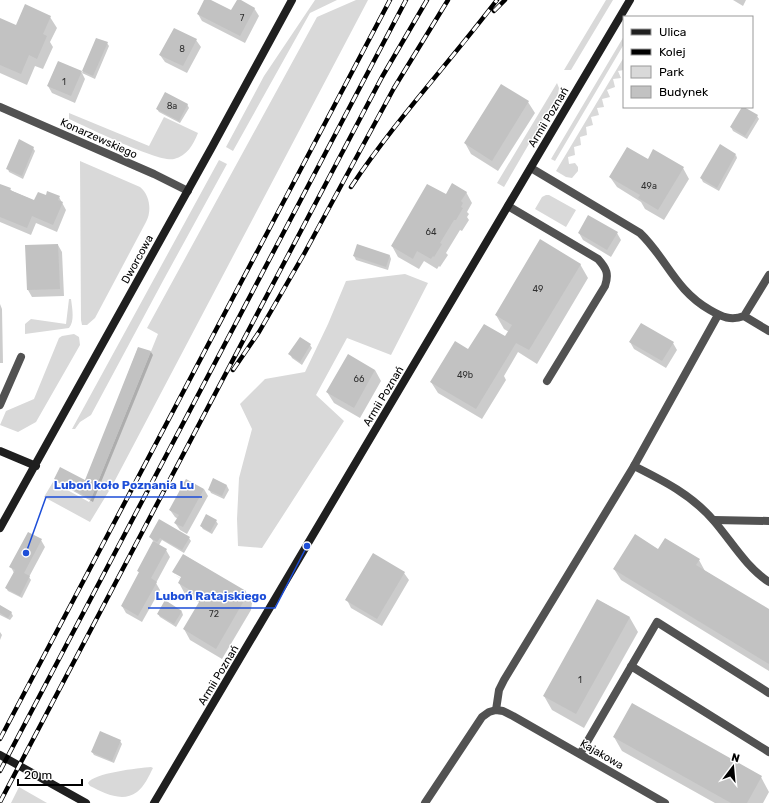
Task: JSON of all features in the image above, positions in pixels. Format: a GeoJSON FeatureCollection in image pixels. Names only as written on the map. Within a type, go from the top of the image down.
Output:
{"type":"FeatureCollection","features":[{"type":"Feature","properties":{"kind":"main road","name":"Dworcowa"},"geometry":{"type":"LineString","coordinates":[[0,528],[36,466],[292,0]]}},
{"type":"Feature","properties":{"kind":"main road","name":"Armii Poznań"},"geometry":{"type":"LineString","coordinates":[[154,803],[630,0]]}},
{"type":"Feature","properties":{"kind":"main road"},"geometry":{"type":"LineString","coordinates":[[0,451],[36,466]]}},
{"type":"Feature","properties":{"kind":"main road"},"geometry":{"type":"LineString","coordinates":[[0,755],[86,803]]}},
{"type":"Feature","properties":{"kind":"street","name":"Konarzewskiego"},"geometry":{"type":"LineString","coordinates":[[0,107],[154,174],[188,191]]}},
{"type":"Feature","properties":{"kind":"street"},"geometry":{"type":"LineString","coordinates":[[531,168],[640,233],[650,242],[686,293],[718,315],[727,319],[744,316],[769,275]]}},
{"type":"Feature","properties":{"kind":"street"},"geometry":{"type":"LineString","coordinates":[[508,206],[598,259],[604,265],[608,273],[605,286],[547,381]]}},
{"type":"Feature","properties":{"kind":"street"},"geometry":{"type":"LineString","coordinates":[[425,803],[482,717],[489,712],[496,710],[500,690],[504,680],[634,466],[718,315]]}},
{"type":"Feature","properties":{"kind":"street"},"geometry":{"type":"LineString","coordinates":[[744,316],[769,331]]}},
{"type":"Feature","properties":{"kind":"street"},"geometry":{"type":"LineString","coordinates":[[0,405],[21,357]]}},
{"type":"Feature","properties":{"kind":"street"},"geometry":{"type":"LineString","coordinates":[[634,466],[669,483],[688,495],[714,520],[750,566],[761,577],[769,582]]}},
{"type":"Feature","properties":{"kind":"street"},"geometry":{"type":"LineString","coordinates":[[714,520],[769,521]]}},
{"type":"Feature","properties":{"kind":"street"},"geometry":{"type":"LineString","coordinates":[[580,754],[657,622],[769,693]]}},
{"type":"Feature","properties":{"kind":"street"},"geometry":{"type":"LineString","coordinates":[[631,666],[769,752]]}},
{"type":"Feature","properties":{"kind":"street","name":"Kajakowa"},"geometry":{"type":"LineString","coordinates":[[496,710],[508,713],[527,723],[665,803]]}},
{"type":"Feature","properties":{"kind":"green space"},"geometry":{"type":"Polygon","coordinates":[[[315,0],[337,0],[310,13],[233,151],[226,147],[264,76],[315,0]]]}},
{"type":"Feature","properties":{"kind":"green space"},"geometry":{"type":"Polygon","coordinates":[[[356,0],[368,0],[112,486],[90,522],[44,497],[53,482],[89,502],[91,499],[158,334],[147,328],[317,17],[356,0]]]}},
{"type":"Feature","properties":{"kind":"green space"},"geometry":{"type":"Polygon","coordinates":[[[606,0],[613,0],[571,70],[564,70],[606,0]]]}},
{"type":"Feature","properties":{"kind":"green space"},"geometry":{"type":"Polygon","coordinates":[[[623,38],[623,46],[555,161],[551,159],[623,38]]]}},
{"type":"Feature","properties":{"kind":"green space"},"geometry":{"type":"Polygon","coordinates":[[[623,59],[623,70],[618,71],[621,78],[613,79],[615,87],[607,90],[610,97],[602,99],[604,107],[597,108],[599,115],[591,117],[593,125],[586,127],[587,135],[580,137],[581,145],[574,147],[575,155],[568,157],[569,164],[575,163],[578,167],[578,171],[572,178],[566,177],[556,171],[623,59]]]}},
{"type":"Feature","properties":{"kind":"green space"},"geometry":{"type":"Polygon","coordinates":[[[557,83],[559,88],[558,94],[504,187],[497,183],[557,83]]]}},
{"type":"Feature","properties":{"kind":"green space"},"geometry":{"type":"Polygon","coordinates":[[[69,113],[149,146],[164,117],[198,133],[192,146],[186,153],[179,158],[166,159],[139,150],[69,119],[69,113]]]}},
{"type":"Feature","properties":{"kind":"green space"},"geometry":{"type":"Polygon","coordinates":[[[219,160],[227,164],[91,415],[80,422],[75,429],[72,429],[219,160]]]}},
{"type":"Feature","properties":{"kind":"green space"},"geometry":{"type":"Polygon","coordinates":[[[80,161],[140,187],[146,194],[149,203],[149,213],[146,222],[95,318],[87,325],[82,325],[81,320],[80,161]]]}},
{"type":"Feature","properties":{"kind":"green space"},"geometry":{"type":"Polygon","coordinates":[[[549,195],[576,210],[566,227],[535,209],[542,197],[549,195]]]}},
{"type":"Feature","properties":{"kind":"green space"},"geometry":{"type":"Polygon","coordinates":[[[405,274],[428,283],[391,355],[347,338],[316,395],[344,421],[262,548],[238,546],[237,519],[239,478],[252,429],[240,404],[265,379],[305,372],[328,324],[346,281],[405,274]]]}},
{"type":"Feature","properties":{"kind":"green space"},"geometry":{"type":"Polygon","coordinates":[[[69,299],[71,299],[73,314],[72,322],[69,328],[25,334],[25,324],[31,319],[66,324],[69,299]]]}},
{"type":"Feature","properties":{"kind":"green space"},"geometry":{"type":"Polygon","coordinates":[[[74,334],[79,337],[80,345],[36,422],[18,432],[0,425],[6,411],[34,399],[59,338],[74,334]]]}},
{"type":"Feature","properties":{"kind":"green space"},"geometry":{"type":"Polygon","coordinates":[[[151,767],[153,768],[140,790],[125,797],[113,796],[90,786],[88,783],[98,776],[151,767]]]}},
{"type":"Feature","properties":{"kind":"green space"},"geometry":{"type":"Polygon","coordinates":[[[19,787],[47,803],[11,803],[19,787]]]}},
{"type":"Feature","properties":{"kind":"building"},"geometry":{"type":"Polygon","coordinates":[[[204,0],[211,0],[231,10],[237,0],[241,0],[255,8],[240,36],[197,14],[204,0]]]}},
{"type":"Feature","properties":{"kind":"building"},"geometry":{"type":"Polygon","coordinates":[[[25,4],[51,16],[43,34],[47,36],[37,59],[29,55],[21,74],[0,65],[0,18],[16,25],[25,4]]]}},
{"type":"Feature","properties":{"kind":"building"},"geometry":{"type":"Polygon","coordinates":[[[174,28],[197,39],[183,66],[159,55],[174,28]]]}},
{"type":"Feature","properties":{"kind":"building"},"geometry":{"type":"Polygon","coordinates":[[[96,38],[108,42],[93,76],[82,71],[96,38]]]}},
{"type":"Feature","properties":{"kind":"building"},"geometry":{"type":"Polygon","coordinates":[[[58,61],[82,71],[71,96],[47,86],[58,61]]]}},
{"type":"Feature","properties":{"kind":"building"},"geometry":{"type":"Polygon","coordinates":[[[501,84],[529,101],[492,161],[464,143],[501,84]]]}},
{"type":"Feature","properties":{"kind":"building"},"geometry":{"type":"Polygon","coordinates":[[[165,92],[188,104],[179,121],[156,109],[165,92]]]}},
{"type":"Feature","properties":{"kind":"building"},"geometry":{"type":"Polygon","coordinates":[[[741,108],[746,108],[758,115],[745,136],[730,127],[741,108]]]}},
{"type":"Feature","properties":{"kind":"building"},"geometry":{"type":"Polygon","coordinates":[[[19,139],[34,147],[22,176],[6,169],[19,139]]]}},
{"type":"Feature","properties":{"kind":"building"},"geometry":{"type":"Polygon","coordinates":[[[720,144],[736,154],[717,188],[700,178],[720,144]]]}},
{"type":"Feature","properties":{"kind":"building"},"geometry":{"type":"Polygon","coordinates":[[[627,147],[648,159],[653,149],[684,167],[658,210],[638,198],[640,195],[609,177],[627,147]]]}},
{"type":"Feature","properties":{"kind":"building"},"geometry":{"type":"Polygon","coordinates":[[[452,183],[467,192],[461,201],[463,203],[461,207],[463,208],[440,243],[442,244],[434,257],[433,256],[431,259],[417,251],[413,259],[391,246],[427,184],[446,194],[452,183]]]}},
{"type":"Feature","properties":{"kind":"building"},"geometry":{"type":"Polygon","coordinates":[[[0,184],[34,200],[38,192],[46,195],[47,191],[60,196],[58,200],[63,202],[53,225],[32,216],[27,228],[0,217],[0,184]]]}},
{"type":"Feature","properties":{"kind":"building"},"geometry":{"type":"Polygon","coordinates":[[[588,215],[618,232],[607,250],[578,233],[588,215]]]}},
{"type":"Feature","properties":{"kind":"building"},"geometry":{"type":"Polygon","coordinates":[[[540,239],[581,264],[529,350],[516,343],[476,409],[430,382],[455,341],[468,349],[484,324],[505,336],[512,325],[495,315],[540,239]]]}},
{"type":"Feature","properties":{"kind":"building"},"geometry":{"type":"Polygon","coordinates":[[[58,244],[60,289],[27,290],[25,245],[58,244]]]}},
{"type":"Feature","properties":{"kind":"building"},"geometry":{"type":"Polygon","coordinates":[[[357,244],[390,255],[386,267],[353,256],[357,244]]]}},
{"type":"Feature","properties":{"kind":"building"},"geometry":{"type":"Polygon","coordinates":[[[641,323],[674,342],[662,361],[629,342],[641,323]]]}},
{"type":"Feature","properties":{"kind":"building"},"geometry":{"type":"Polygon","coordinates":[[[300,337],[311,344],[300,362],[288,354],[300,337]]]}},
{"type":"Feature","properties":{"kind":"building"},"geometry":{"type":"Polygon","coordinates":[[[138,347],[151,351],[91,499],[54,479],[60,467],[85,480],[138,347]]]}},
{"type":"Feature","properties":{"kind":"building"},"geometry":{"type":"Polygon","coordinates":[[[348,354],[375,370],[354,408],[326,392],[348,354]]]}},
{"type":"Feature","properties":{"kind":"building"},"geometry":{"type":"Polygon","coordinates":[[[213,478],[227,485],[222,496],[208,490],[213,478]]]}},
{"type":"Feature","properties":{"kind":"building"},"geometry":{"type":"Polygon","coordinates":[[[186,479],[204,489],[183,527],[174,523],[179,515],[169,510],[186,479]]]}},
{"type":"Feature","properties":{"kind":"building"},"geometry":{"type":"Polygon","coordinates":[[[206,514],[217,520],[210,532],[200,526],[206,514]]]}},
{"type":"Feature","properties":{"kind":"building"},"geometry":{"type":"Polygon","coordinates":[[[159,519],[190,537],[182,550],[160,538],[157,542],[149,537],[159,519]]]}},
{"type":"Feature","properties":{"kind":"building"},"geometry":{"type":"Polygon","coordinates":[[[28,532],[42,539],[24,573],[30,576],[20,596],[5,588],[15,570],[9,567],[28,532]]]}},
{"type":"Feature","properties":{"kind":"building"},"geometry":{"type":"Polygon","coordinates":[[[635,534],[658,549],[665,538],[700,559],[696,565],[769,609],[769,664],[613,569],[635,534]]]}},
{"type":"Feature","properties":{"kind":"building"},"geometry":{"type":"Polygon","coordinates":[[[153,541],[167,549],[151,578],[157,582],[138,616],[121,606],[153,541]]]}},
{"type":"Feature","properties":{"kind":"building"},"geometry":{"type":"Polygon","coordinates":[[[373,553],[405,572],[377,619],[345,600],[373,553]]]}},
{"type":"Feature","properties":{"kind":"building"},"geometry":{"type":"Polygon","coordinates":[[[183,554],[246,591],[245,599],[216,649],[183,629],[202,597],[178,583],[181,577],[172,572],[183,554]]]}},
{"type":"Feature","properties":{"kind":"building"},"geometry":{"type":"Polygon","coordinates":[[[597,599],[630,617],[576,714],[543,696],[597,599]]]}},
{"type":"Feature","properties":{"kind":"building"},"geometry":{"type":"Polygon","coordinates":[[[165,600],[182,611],[174,624],[157,614],[165,600]]]}},
{"type":"Feature","properties":{"kind":"building"},"geometry":{"type":"Polygon","coordinates":[[[0,605],[12,612],[8,618],[0,613],[0,605]]]}},
{"type":"Feature","properties":{"kind":"building"},"geometry":{"type":"Polygon","coordinates":[[[632,703],[762,776],[747,803],[731,803],[613,737],[632,703]]]}},
{"type":"Feature","properties":{"kind":"building"},"geometry":{"type":"Polygon","coordinates":[[[100,731],[121,740],[112,761],[91,752],[100,731]]]}},
{"type":"Feature","properties":{"kind":"railway"},"geometry":{"type":"LineString","coordinates":[[0,739],[390,0]]}},
{"type":"Feature","properties":{"kind":"railway"},"geometry":{"type":"LineString","coordinates":[[0,771],[406,0]]}},
{"type":"Feature","properties":{"kind":"railway"},"geometry":{"type":"LineString","coordinates":[[0,802],[382,77],[427,0]]}},
{"type":"Feature","properties":{"kind":"railway"},"geometry":{"type":"LineString","coordinates":[[233,370],[259,332],[304,254],[394,88],[448,0]]}},
{"type":"Feature","properties":{"kind":"railway"},"geometry":{"type":"LineString","coordinates":[[351,187],[404,115],[497,0]]}},
{"type":"Feature","properties":{"kind":"railway"},"geometry":{"type":"LineString","coordinates":[[494,11],[505,0]]}},
{"type":"Feature","properties":{"kind":"place","name":"Luboń Ratajskiego"},"geometry":{"type":"Point","coordinates":[307,546]}},
{"type":"Feature","properties":{"kind":"place","name":"Luboń koło Poznania Lu"},"geometry":{"type":"Point","coordinates":[26,553]}}]}
